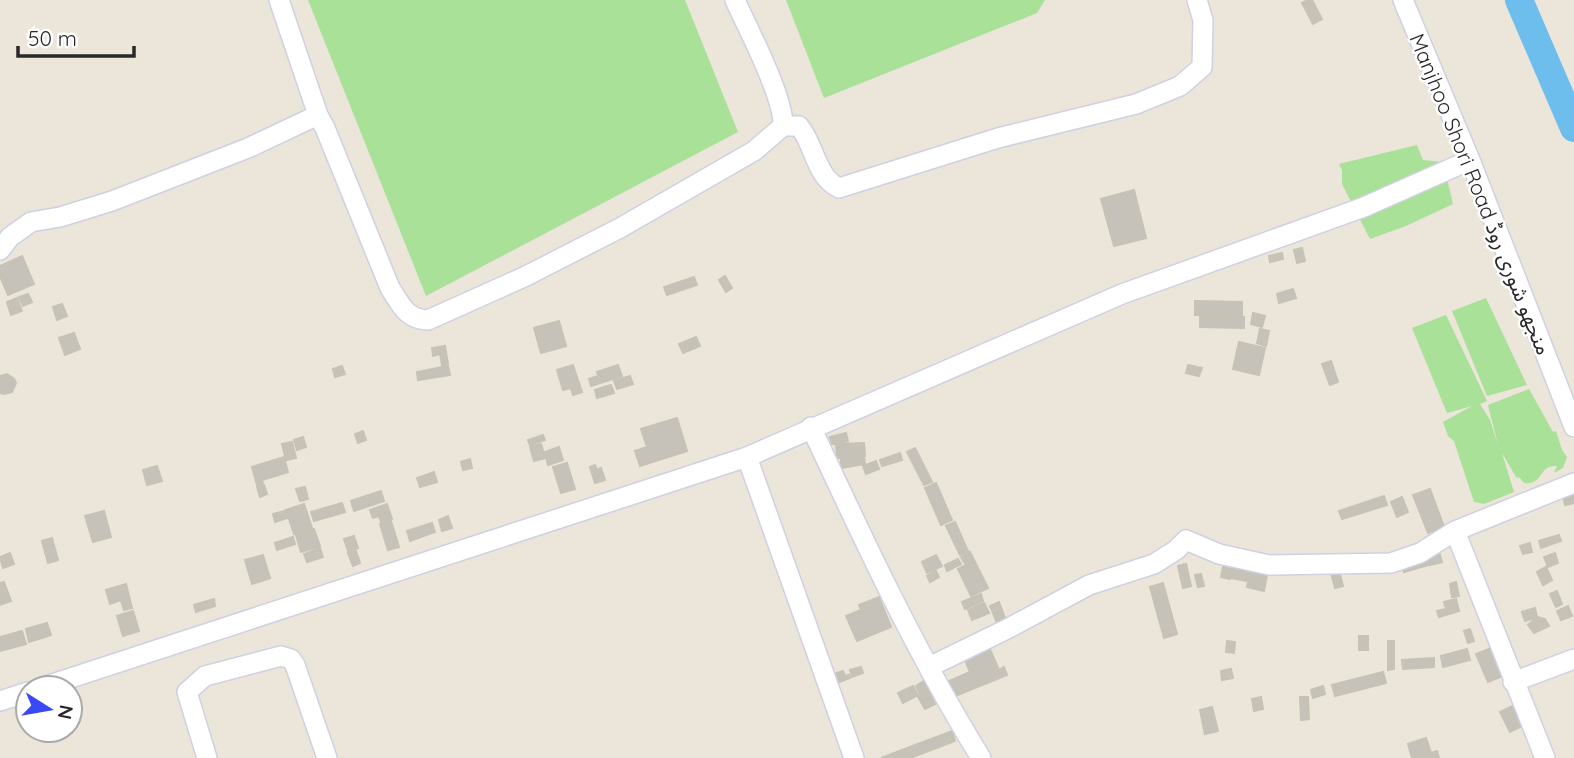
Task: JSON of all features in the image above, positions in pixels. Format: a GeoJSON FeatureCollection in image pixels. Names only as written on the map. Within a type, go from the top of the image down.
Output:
{"type":"FeatureCollection","features":[{"type":"Feature","properties":{"kind":"street"},"geometry":{"type":"LineString","coordinates":[[279,0],[318,115],[326,128],[390,288],[406,312],[416,319],[428,320],[524,277],[620,228],[754,151],[783,126],[799,125],[808,135],[818,165],[829,183],[839,188],[998,138],[1136,104],[1180,86],[1202,67],[1203,20],[1197,0]]}},
{"type":"Feature","properties":{"kind":"street"},"geometry":{"type":"LineString","coordinates":[[735,0],[773,86],[784,116],[783,126]]}},
{"type":"Feature","properties":{"kind":"street","name":"Manjhoo Shori Road منجھو شوری روڈ"},"geometry":{"type":"LineString","coordinates":[[1403,0],[1470,160],[1574,427]]}},
{"type":"Feature","properties":{"kind":"street"},"geometry":{"type":"LineString","coordinates":[[0,250],[10,237],[31,222],[61,218],[112,201],[235,153],[318,115]]}},
{"type":"Feature","properties":{"kind":"street"},"geometry":{"type":"LineString","coordinates":[[83,674],[747,457],[1122,294],[1364,207],[1470,160]]}},
{"type":"Feature","properties":{"kind":"street"},"geometry":{"type":"LineString","coordinates":[[811,427],[857,527],[929,667],[981,758]]}},
{"type":"Feature","properties":{"kind":"street"},"geometry":{"type":"LineString","coordinates":[[747,457],[854,758]]}},
{"type":"Feature","properties":{"kind":"street"},"geometry":{"type":"LineString","coordinates":[[929,667],[1089,585],[1154,564],[1186,540],[1219,554],[1269,565],[1391,563],[1420,553],[1455,531],[1574,483]]}},
{"type":"Feature","properties":{"kind":"street"},"geometry":{"type":"LineString","coordinates":[[1455,531],[1545,758]]}},
{"type":"Feature","properties":{"kind":"street"},"geometry":{"type":"LineString","coordinates":[[207,758],[187,692],[205,676],[281,656],[291,659],[295,665],[327,758]]}},
{"type":"Feature","properties":{"kind":"street"},"geometry":{"type":"LineString","coordinates":[[1513,682],[1574,659]]}},
{"type":"Feature","properties":{"kind":"green space"},"geometry":{"type":"Polygon","coordinates":[[[308,0],[685,0],[738,132],[426,296],[308,0]]]}},
{"type":"Feature","properties":{"kind":"green space"},"geometry":{"type":"Polygon","coordinates":[[[786,0],[1045,0],[1037,13],[824,98],[786,0]]]}},
{"type":"Feature","properties":{"kind":"green space"},"geometry":{"type":"Polygon","coordinates":[[[1417,145],[1423,160],[1443,162],[1453,204],[1370,239],[1342,184],[1339,164],[1417,145]]]}},
{"type":"Feature","properties":{"kind":"green space"},"geometry":{"type":"Polygon","coordinates":[[[1486,298],[1527,385],[1487,396],[1452,311],[1486,298]]]}},
{"type":"Feature","properties":{"kind":"green space"},"geometry":{"type":"Polygon","coordinates":[[[1446,315],[1487,401],[1480,404],[1490,420],[1498,445],[1488,405],[1529,389],[1553,432],[1556,431],[1567,457],[1563,468],[1554,473],[1557,466],[1551,467],[1535,481],[1524,483],[1516,477],[1502,453],[1514,492],[1484,504],[1474,502],[1454,441],[1448,436],[1443,422],[1472,406],[1447,413],[1412,328],[1446,315]]]}},
{"type":"Feature","properties":{"kind":"building"},"geometry":{"type":"Polygon","coordinates":[[[1312,0],[1322,19],[1313,24],[1302,3],[1312,0]]]}},
{"type":"Feature","properties":{"kind":"building"},"geometry":{"type":"Polygon","coordinates":[[[1134,190],[1146,238],[1114,246],[1101,199],[1134,190]]]}},
{"type":"Feature","properties":{"kind":"building"},"geometry":{"type":"Polygon","coordinates":[[[1302,248],[1305,261],[1297,263],[1294,250],[1302,248]]]}},
{"type":"Feature","properties":{"kind":"building"},"geometry":{"type":"Polygon","coordinates":[[[1282,253],[1283,259],[1270,262],[1269,256],[1282,253]]]}},
{"type":"Feature","properties":{"kind":"building"},"geometry":{"type":"Polygon","coordinates":[[[22,256],[34,284],[8,295],[0,276],[0,266],[22,256]]]}},
{"type":"Feature","properties":{"kind":"building"},"geometry":{"type":"Polygon","coordinates":[[[725,276],[732,288],[726,292],[719,280],[725,276]]]}},
{"type":"Feature","properties":{"kind":"building"},"geometry":{"type":"Polygon","coordinates":[[[694,277],[697,285],[667,295],[664,287],[694,277]]]}},
{"type":"Feature","properties":{"kind":"building"},"geometry":{"type":"Polygon","coordinates":[[[1293,289],[1296,298],[1279,303],[1277,294],[1293,289]]]}},
{"type":"Feature","properties":{"kind":"building"},"geometry":{"type":"Polygon","coordinates":[[[28,294],[32,302],[23,306],[19,297],[28,294]]]}},
{"type":"Feature","properties":{"kind":"building"},"geometry":{"type":"Polygon","coordinates":[[[17,298],[22,311],[11,315],[7,302],[17,298]]]}},
{"type":"Feature","properties":{"kind":"building"},"geometry":{"type":"Polygon","coordinates":[[[1195,301],[1242,302],[1242,315],[1195,315],[1195,301]]]}},
{"type":"Feature","properties":{"kind":"building"},"geometry":{"type":"Polygon","coordinates":[[[62,304],[67,316],[57,320],[53,307],[62,304]]]}},
{"type":"Feature","properties":{"kind":"building"},"geometry":{"type":"Polygon","coordinates":[[[1253,313],[1265,316],[1262,327],[1251,324],[1253,313]]]}},
{"type":"Feature","properties":{"kind":"building"},"geometry":{"type":"Polygon","coordinates":[[[1200,316],[1244,317],[1244,328],[1200,327],[1200,316]]]}},
{"type":"Feature","properties":{"kind":"building"},"geometry":{"type":"Polygon","coordinates":[[[559,321],[566,346],[541,353],[534,328],[559,321]]]}},
{"type":"Feature","properties":{"kind":"building"},"geometry":{"type":"Polygon","coordinates":[[[1260,329],[1269,331],[1266,346],[1257,343],[1260,329]]]}},
{"type":"Feature","properties":{"kind":"building"},"geometry":{"type":"Polygon","coordinates":[[[74,333],[80,349],[65,355],[59,338],[74,333]]]}},
{"type":"Feature","properties":{"kind":"building"},"geometry":{"type":"Polygon","coordinates":[[[696,337],[700,346],[683,353],[679,344],[696,337]]]}},
{"type":"Feature","properties":{"kind":"building"},"geometry":{"type":"Polygon","coordinates":[[[1239,342],[1265,348],[1259,375],[1233,369],[1239,342]]]}},
{"type":"Feature","properties":{"kind":"building"},"geometry":{"type":"Polygon","coordinates":[[[445,346],[448,364],[442,365],[440,354],[433,356],[432,348],[445,346]]]}},
{"type":"Feature","properties":{"kind":"building"},"geometry":{"type":"Polygon","coordinates":[[[1331,361],[1338,382],[1330,385],[1322,364],[1331,361]]]}},
{"type":"Feature","properties":{"kind":"building"},"geometry":{"type":"Polygon","coordinates":[[[573,365],[582,392],[573,395],[571,388],[563,390],[557,370],[573,365]]]}},
{"type":"Feature","properties":{"kind":"building"},"geometry":{"type":"Polygon","coordinates":[[[618,365],[622,376],[591,386],[589,379],[598,376],[597,372],[618,365]]]}},
{"type":"Feature","properties":{"kind":"building"},"geometry":{"type":"Polygon","coordinates":[[[1188,365],[1202,368],[1199,376],[1186,373],[1188,365]]]}},
{"type":"Feature","properties":{"kind":"building"},"geometry":{"type":"Polygon","coordinates":[[[342,366],[345,374],[335,377],[333,369],[342,366]]]}},
{"type":"Feature","properties":{"kind":"building"},"geometry":{"type":"Polygon","coordinates":[[[448,366],[450,375],[418,380],[417,372],[448,366]]]}},
{"type":"Feature","properties":{"kind":"building"},"geometry":{"type":"Polygon","coordinates":[[[7,374],[16,383],[12,392],[0,393],[0,376],[7,374]]]}},
{"type":"Feature","properties":{"kind":"building"},"geometry":{"type":"Polygon","coordinates":[[[630,376],[633,384],[617,389],[614,381],[630,376]]]}},
{"type":"Feature","properties":{"kind":"building"},"geometry":{"type":"Polygon","coordinates":[[[611,385],[614,393],[597,398],[595,390],[611,385]]]}},
{"type":"Feature","properties":{"kind":"building"},"geometry":{"type":"Polygon","coordinates":[[[677,418],[687,451],[640,466],[635,451],[647,447],[641,429],[677,418]]]}},
{"type":"Feature","properties":{"kind":"building"},"geometry":{"type":"Polygon","coordinates":[[[363,431],[366,440],[358,443],[355,434],[363,431]]]}},
{"type":"Feature","properties":{"kind":"building"},"geometry":{"type":"Polygon","coordinates":[[[846,433],[848,441],[832,444],[830,437],[846,433]]]}},
{"type":"Feature","properties":{"kind":"building"},"geometry":{"type":"Polygon","coordinates":[[[543,435],[545,440],[530,445],[528,440],[543,435]]]}},
{"type":"Feature","properties":{"kind":"building"},"geometry":{"type":"Polygon","coordinates":[[[303,437],[306,447],[297,450],[294,440],[303,437]]]}},
{"type":"Feature","properties":{"kind":"building"},"geometry":{"type":"Polygon","coordinates":[[[292,442],[296,458],[286,460],[282,444],[292,442]]]}},
{"type":"Feature","properties":{"kind":"building"},"geometry":{"type":"Polygon","coordinates":[[[864,443],[865,456],[837,458],[836,444],[864,443]]]}},
{"type":"Feature","properties":{"kind":"building"},"geometry":{"type":"Polygon","coordinates":[[[541,444],[545,458],[534,461],[530,447],[541,444]]]}},
{"type":"Feature","properties":{"kind":"building"},"geometry":{"type":"Polygon","coordinates":[[[559,447],[563,460],[548,465],[545,452],[559,447]]]}},
{"type":"Feature","properties":{"kind":"building"},"geometry":{"type":"Polygon","coordinates":[[[915,448],[932,482],[924,485],[907,452],[915,448]]]}},
{"type":"Feature","properties":{"kind":"building"},"geometry":{"type":"Polygon","coordinates":[[[900,453],[902,460],[882,466],[880,460],[900,453]]]}},
{"type":"Feature","properties":{"kind":"building"},"geometry":{"type":"Polygon","coordinates":[[[284,457],[288,472],[262,480],[263,484],[257,485],[252,467],[284,457]]]}},
{"type":"Feature","properties":{"kind":"building"},"geometry":{"type":"Polygon","coordinates":[[[864,457],[865,464],[841,468],[841,459],[864,457]]]}},
{"type":"Feature","properties":{"kind":"building"},"geometry":{"type":"Polygon","coordinates":[[[470,459],[472,468],[463,470],[461,462],[470,459]]]}},
{"type":"Feature","properties":{"kind":"building"},"geometry":{"type":"Polygon","coordinates":[[[876,461],[879,469],[866,474],[863,466],[876,461]]]}},
{"type":"Feature","properties":{"kind":"building"},"geometry":{"type":"Polygon","coordinates":[[[567,463],[575,489],[561,493],[553,467],[567,463]]]}},
{"type":"Feature","properties":{"kind":"building"},"geometry":{"type":"Polygon","coordinates":[[[595,465],[597,470],[601,468],[605,480],[595,483],[590,467],[595,465]]]}},
{"type":"Feature","properties":{"kind":"building"},"geometry":{"type":"Polygon","coordinates":[[[157,466],[162,481],[147,485],[143,470],[157,466]]]}},
{"type":"Feature","properties":{"kind":"building"},"geometry":{"type":"Polygon","coordinates":[[[434,472],[437,482],[420,487],[417,478],[434,472]]]}},
{"type":"Feature","properties":{"kind":"building"},"geometry":{"type":"Polygon","coordinates":[[[936,483],[952,520],[941,525],[925,488],[936,483]]]}},
{"type":"Feature","properties":{"kind":"building"},"geometry":{"type":"Polygon","coordinates":[[[264,485],[267,494],[260,497],[257,487],[264,485]]]}},
{"type":"Feature","properties":{"kind":"building"},"geometry":{"type":"Polygon","coordinates":[[[305,487],[308,499],[300,501],[296,489],[305,487]]]}},
{"type":"Feature","properties":{"kind":"building"},"geometry":{"type":"Polygon","coordinates":[[[1430,489],[1444,527],[1428,533],[1413,495],[1430,489]]]}},
{"type":"Feature","properties":{"kind":"building"},"geometry":{"type":"Polygon","coordinates":[[[381,491],[384,501],[354,511],[351,501],[381,491]]]}},
{"type":"Feature","properties":{"kind":"building"},"geometry":{"type":"Polygon","coordinates":[[[1573,493],[1574,503],[1565,505],[1563,496],[1573,493]]]}},
{"type":"Feature","properties":{"kind":"building"},"geometry":{"type":"Polygon","coordinates":[[[1384,496],[1387,505],[1342,519],[1339,511],[1384,496]]]}},
{"type":"Feature","properties":{"kind":"building"},"geometry":{"type":"Polygon","coordinates":[[[1402,497],[1408,512],[1397,517],[1391,502],[1402,497]]]}},
{"type":"Feature","properties":{"kind":"building"},"geometry":{"type":"Polygon","coordinates":[[[342,503],[345,512],[314,521],[311,512],[342,503]]]}},
{"type":"Feature","properties":{"kind":"building"},"geometry":{"type":"Polygon","coordinates":[[[304,504],[312,528],[294,534],[286,510],[304,504]]]}},
{"type":"Feature","properties":{"kind":"building"},"geometry":{"type":"Polygon","coordinates":[[[387,504],[392,519],[381,522],[379,516],[373,518],[370,510],[387,504]]]}},
{"type":"Feature","properties":{"kind":"building"},"geometry":{"type":"Polygon","coordinates":[[[104,511],[111,537],[93,542],[85,516],[104,511]]]}},
{"type":"Feature","properties":{"kind":"building"},"geometry":{"type":"Polygon","coordinates":[[[285,511],[287,518],[275,522],[273,514],[285,511]]]}},
{"type":"Feature","properties":{"kind":"building"},"geometry":{"type":"Polygon","coordinates":[[[448,516],[452,528],[442,531],[439,520],[448,516]]]}},
{"type":"Feature","properties":{"kind":"building"},"geometry":{"type":"Polygon","coordinates":[[[391,521],[399,547],[388,550],[380,524],[391,521]]]}},
{"type":"Feature","properties":{"kind":"building"},"geometry":{"type":"Polygon","coordinates":[[[955,522],[968,551],[960,555],[946,526],[955,522]]]}},
{"type":"Feature","properties":{"kind":"building"},"geometry":{"type":"Polygon","coordinates":[[[432,523],[435,532],[410,541],[407,531],[432,523]]]}},
{"type":"Feature","properties":{"kind":"building"},"geometry":{"type":"Polygon","coordinates":[[[314,529],[320,546],[301,552],[296,535],[314,529]]]}},
{"type":"Feature","properties":{"kind":"building"},"geometry":{"type":"Polygon","coordinates":[[[1559,535],[1561,541],[1541,548],[1539,541],[1559,535]]]}},
{"type":"Feature","properties":{"kind":"building"},"geometry":{"type":"Polygon","coordinates":[[[354,536],[358,548],[348,551],[344,539],[354,536]]]}},
{"type":"Feature","properties":{"kind":"building"},"geometry":{"type":"Polygon","coordinates":[[[293,537],[295,544],[277,550],[275,543],[293,537]]]}},
{"type":"Feature","properties":{"kind":"building"},"geometry":{"type":"Polygon","coordinates":[[[52,538],[58,560],[48,563],[42,541],[52,538]]]}},
{"type":"Feature","properties":{"kind":"building"},"geometry":{"type":"Polygon","coordinates":[[[1530,543],[1532,552],[1523,554],[1520,546],[1530,543]]]}},
{"type":"Feature","properties":{"kind":"building"},"geometry":{"type":"Polygon","coordinates":[[[320,548],[323,557],[307,562],[304,554],[320,548]]]}},
{"type":"Feature","properties":{"kind":"building"},"geometry":{"type":"Polygon","coordinates":[[[356,551],[360,563],[353,566],[348,553],[356,551]]]}},
{"type":"Feature","properties":{"kind":"building"},"geometry":{"type":"Polygon","coordinates":[[[970,552],[988,588],[971,596],[958,569],[966,565],[961,557],[970,552]]]}},
{"type":"Feature","properties":{"kind":"building"},"geometry":{"type":"Polygon","coordinates":[[[1439,552],[1442,562],[1430,565],[1428,555],[1439,552]]]}},
{"type":"Feature","properties":{"kind":"building"},"geometry":{"type":"Polygon","coordinates":[[[10,553],[14,564],[3,568],[0,557],[10,553]]]}},
{"type":"Feature","properties":{"kind":"building"},"geometry":{"type":"Polygon","coordinates":[[[1555,553],[1558,563],[1548,567],[1544,557],[1555,553]]]}},
{"type":"Feature","properties":{"kind":"building"},"geometry":{"type":"Polygon","coordinates":[[[263,555],[270,578],[252,584],[245,560],[263,555]]]}},
{"type":"Feature","properties":{"kind":"building"},"geometry":{"type":"Polygon","coordinates":[[[936,555],[942,566],[927,573],[922,562],[936,555]]]}},
{"type":"Feature","properties":{"kind":"building"},"geometry":{"type":"Polygon","coordinates":[[[1426,557],[1428,565],[1404,572],[1401,564],[1426,557]]]}},
{"type":"Feature","properties":{"kind":"building"},"geometry":{"type":"Polygon","coordinates":[[[958,559],[961,564],[947,571],[945,565],[958,559]]]}},
{"type":"Feature","properties":{"kind":"building"},"geometry":{"type":"Polygon","coordinates":[[[1186,564],[1191,586],[1183,588],[1178,566],[1186,564]]]}},
{"type":"Feature","properties":{"kind":"building"},"geometry":{"type":"Polygon","coordinates":[[[1223,567],[1232,569],[1230,579],[1221,577],[1223,567]]]}},
{"type":"Feature","properties":{"kind":"building"},"geometry":{"type":"Polygon","coordinates":[[[1546,567],[1552,580],[1543,585],[1537,572],[1546,567]]]}},
{"type":"Feature","properties":{"kind":"building"},"geometry":{"type":"Polygon","coordinates":[[[1233,569],[1249,572],[1247,581],[1231,578],[1233,569]]]}},
{"type":"Feature","properties":{"kind":"building"},"geometry":{"type":"Polygon","coordinates":[[[936,571],[939,577],[930,582],[927,576],[936,571]]]}},
{"type":"Feature","properties":{"kind":"building"},"geometry":{"type":"Polygon","coordinates":[[[1339,571],[1343,586],[1335,588],[1331,573],[1339,571]]]}},
{"type":"Feature","properties":{"kind":"building"},"geometry":{"type":"Polygon","coordinates":[[[1250,572],[1267,575],[1264,591],[1247,587],[1250,572]]]}},
{"type":"Feature","properties":{"kind":"building"},"geometry":{"type":"Polygon","coordinates":[[[1201,574],[1204,586],[1198,587],[1195,575],[1201,574]]]}},
{"type":"Feature","properties":{"kind":"building"},"geometry":{"type":"Polygon","coordinates":[[[4,582],[11,601],[0,605],[0,583],[4,582]]]}},
{"type":"Feature","properties":{"kind":"building"},"geometry":{"type":"Polygon","coordinates":[[[1456,582],[1459,596],[1452,597],[1450,584],[1456,582]]]}},
{"type":"Feature","properties":{"kind":"building"},"geometry":{"type":"Polygon","coordinates":[[[1163,583],[1177,634],[1164,638],[1150,587],[1163,583]]]}},
{"type":"Feature","properties":{"kind":"building"},"geometry":{"type":"Polygon","coordinates":[[[126,584],[132,608],[124,610],[121,600],[110,604],[106,590],[126,584]]]}},
{"type":"Feature","properties":{"kind":"building"},"geometry":{"type":"Polygon","coordinates":[[[1557,591],[1562,604],[1556,607],[1550,594],[1557,591]]]}},
{"type":"Feature","properties":{"kind":"building"},"geometry":{"type":"Polygon","coordinates":[[[981,594],[983,601],[965,609],[962,602],[981,594]]]}},
{"type":"Feature","properties":{"kind":"building"},"geometry":{"type":"Polygon","coordinates":[[[879,597],[891,627],[857,641],[846,616],[861,610],[859,605],[879,597]]]}},
{"type":"Feature","properties":{"kind":"building"},"geometry":{"type":"Polygon","coordinates":[[[214,599],[215,606],[196,612],[194,605],[214,599]]]}},
{"type":"Feature","properties":{"kind":"building"},"geometry":{"type":"Polygon","coordinates":[[[1456,599],[1459,611],[1439,617],[1437,611],[1446,609],[1444,602],[1456,599]]]}},
{"type":"Feature","properties":{"kind":"building"},"geometry":{"type":"Polygon","coordinates":[[[999,602],[1006,621],[998,625],[990,606],[999,602]]]}},
{"type":"Feature","properties":{"kind":"building"},"geometry":{"type":"Polygon","coordinates":[[[984,603],[989,613],[972,620],[968,610],[984,603]]]}},
{"type":"Feature","properties":{"kind":"building"},"geometry":{"type":"Polygon","coordinates":[[[1568,606],[1572,616],[1561,620],[1557,611],[1568,606]]]}},
{"type":"Feature","properties":{"kind":"building"},"geometry":{"type":"Polygon","coordinates":[[[1535,608],[1537,617],[1525,621],[1522,612],[1535,608]]]}},
{"type":"Feature","properties":{"kind":"building"},"geometry":{"type":"Polygon","coordinates":[[[133,611],[139,631],[123,636],[117,616],[133,611]]]}},
{"type":"Feature","properties":{"kind":"building"},"geometry":{"type":"Polygon","coordinates":[[[1537,617],[1545,619],[1549,626],[1534,633],[1528,625],[1537,617]]]}},
{"type":"Feature","properties":{"kind":"building"},"geometry":{"type":"Polygon","coordinates":[[[47,623],[51,635],[29,642],[26,629],[47,623]]]}},
{"type":"Feature","properties":{"kind":"building"},"geometry":{"type":"Polygon","coordinates":[[[1470,629],[1474,641],[1468,643],[1464,631],[1470,629]]]}},
{"type":"Feature","properties":{"kind":"building"},"geometry":{"type":"Polygon","coordinates":[[[22,631],[26,644],[0,651],[0,637],[22,631]]]}},
{"type":"Feature","properties":{"kind":"building"},"geometry":{"type":"Polygon","coordinates":[[[1359,636],[1368,636],[1368,650],[1359,650],[1359,636]]]}},
{"type":"Feature","properties":{"kind":"building"},"geometry":{"type":"Polygon","coordinates":[[[1227,641],[1235,642],[1234,653],[1226,652],[1227,641]]]}},
{"type":"Feature","properties":{"kind":"building"},"geometry":{"type":"Polygon","coordinates":[[[1388,641],[1394,641],[1394,669],[1388,670],[1388,641]]]}},
{"type":"Feature","properties":{"kind":"building"},"geometry":{"type":"Polygon","coordinates":[[[988,645],[999,670],[1004,667],[1007,675],[953,697],[947,682],[970,672],[963,655],[988,645]]]}},
{"type":"Feature","properties":{"kind":"building"},"geometry":{"type":"Polygon","coordinates":[[[1491,648],[1503,676],[1488,682],[1476,654],[1491,648]]]}},
{"type":"Feature","properties":{"kind":"building"},"geometry":{"type":"Polygon","coordinates":[[[1467,649],[1470,660],[1443,667],[1441,656],[1467,649]]]}},
{"type":"Feature","properties":{"kind":"building"},"geometry":{"type":"Polygon","coordinates":[[[1434,658],[1434,667],[1403,669],[1402,660],[1434,658]]]}},
{"type":"Feature","properties":{"kind":"building"},"geometry":{"type":"Polygon","coordinates":[[[861,667],[863,673],[852,677],[850,670],[861,667]]]}},
{"type":"Feature","properties":{"kind":"building"},"geometry":{"type":"Polygon","coordinates":[[[1231,669],[1233,678],[1222,680],[1221,671],[1231,669]]]}},
{"type":"Feature","properties":{"kind":"building"},"geometry":{"type":"Polygon","coordinates":[[[843,671],[845,676],[849,675],[850,678],[837,683],[834,674],[843,671]]]}},
{"type":"Feature","properties":{"kind":"building"},"geometry":{"type":"Polygon","coordinates":[[[1383,672],[1386,683],[1335,696],[1332,685],[1383,672]]]}},
{"type":"Feature","properties":{"kind":"building"},"geometry":{"type":"Polygon","coordinates":[[[924,681],[929,690],[920,694],[916,686],[924,681]]]}},
{"type":"Feature","properties":{"kind":"building"},"geometry":{"type":"Polygon","coordinates":[[[913,686],[918,695],[903,703],[898,693],[913,686]]]}},
{"type":"Feature","properties":{"kind":"building"},"geometry":{"type":"Polygon","coordinates":[[[1323,686],[1325,694],[1313,698],[1311,690],[1323,686]]]}},
{"type":"Feature","properties":{"kind":"building"},"geometry":{"type":"Polygon","coordinates":[[[929,691],[935,704],[925,709],[918,697],[929,691]]]}},
{"type":"Feature","properties":{"kind":"building"},"geometry":{"type":"Polygon","coordinates":[[[1261,697],[1263,709],[1254,711],[1252,699],[1261,697]]]}},
{"type":"Feature","properties":{"kind":"building"},"geometry":{"type":"Polygon","coordinates":[[[1300,697],[1308,697],[1309,719],[1301,720],[1300,697]]]}},
{"type":"Feature","properties":{"kind":"building"},"geometry":{"type":"Polygon","coordinates":[[[1517,704],[1526,724],[1510,732],[1500,712],[1517,704]]]}},
{"type":"Feature","properties":{"kind":"building"},"geometry":{"type":"Polygon","coordinates":[[[1212,707],[1218,731],[1205,734],[1200,710],[1212,707]]]}},
{"type":"Feature","properties":{"kind":"building"},"geometry":{"type":"Polygon","coordinates":[[[952,731],[955,741],[910,758],[881,758],[952,731]]]}},
{"type":"Feature","properties":{"kind":"building"},"geometry":{"type":"Polygon","coordinates":[[[1426,738],[1431,753],[1437,751],[1439,758],[1412,758],[1408,744],[1426,738]]]}},
{"type":"Feature","properties":{"kind":"waterway"},"geometry":{"type":"LineString","coordinates":[[1519,0],[1574,128]]}}]}
